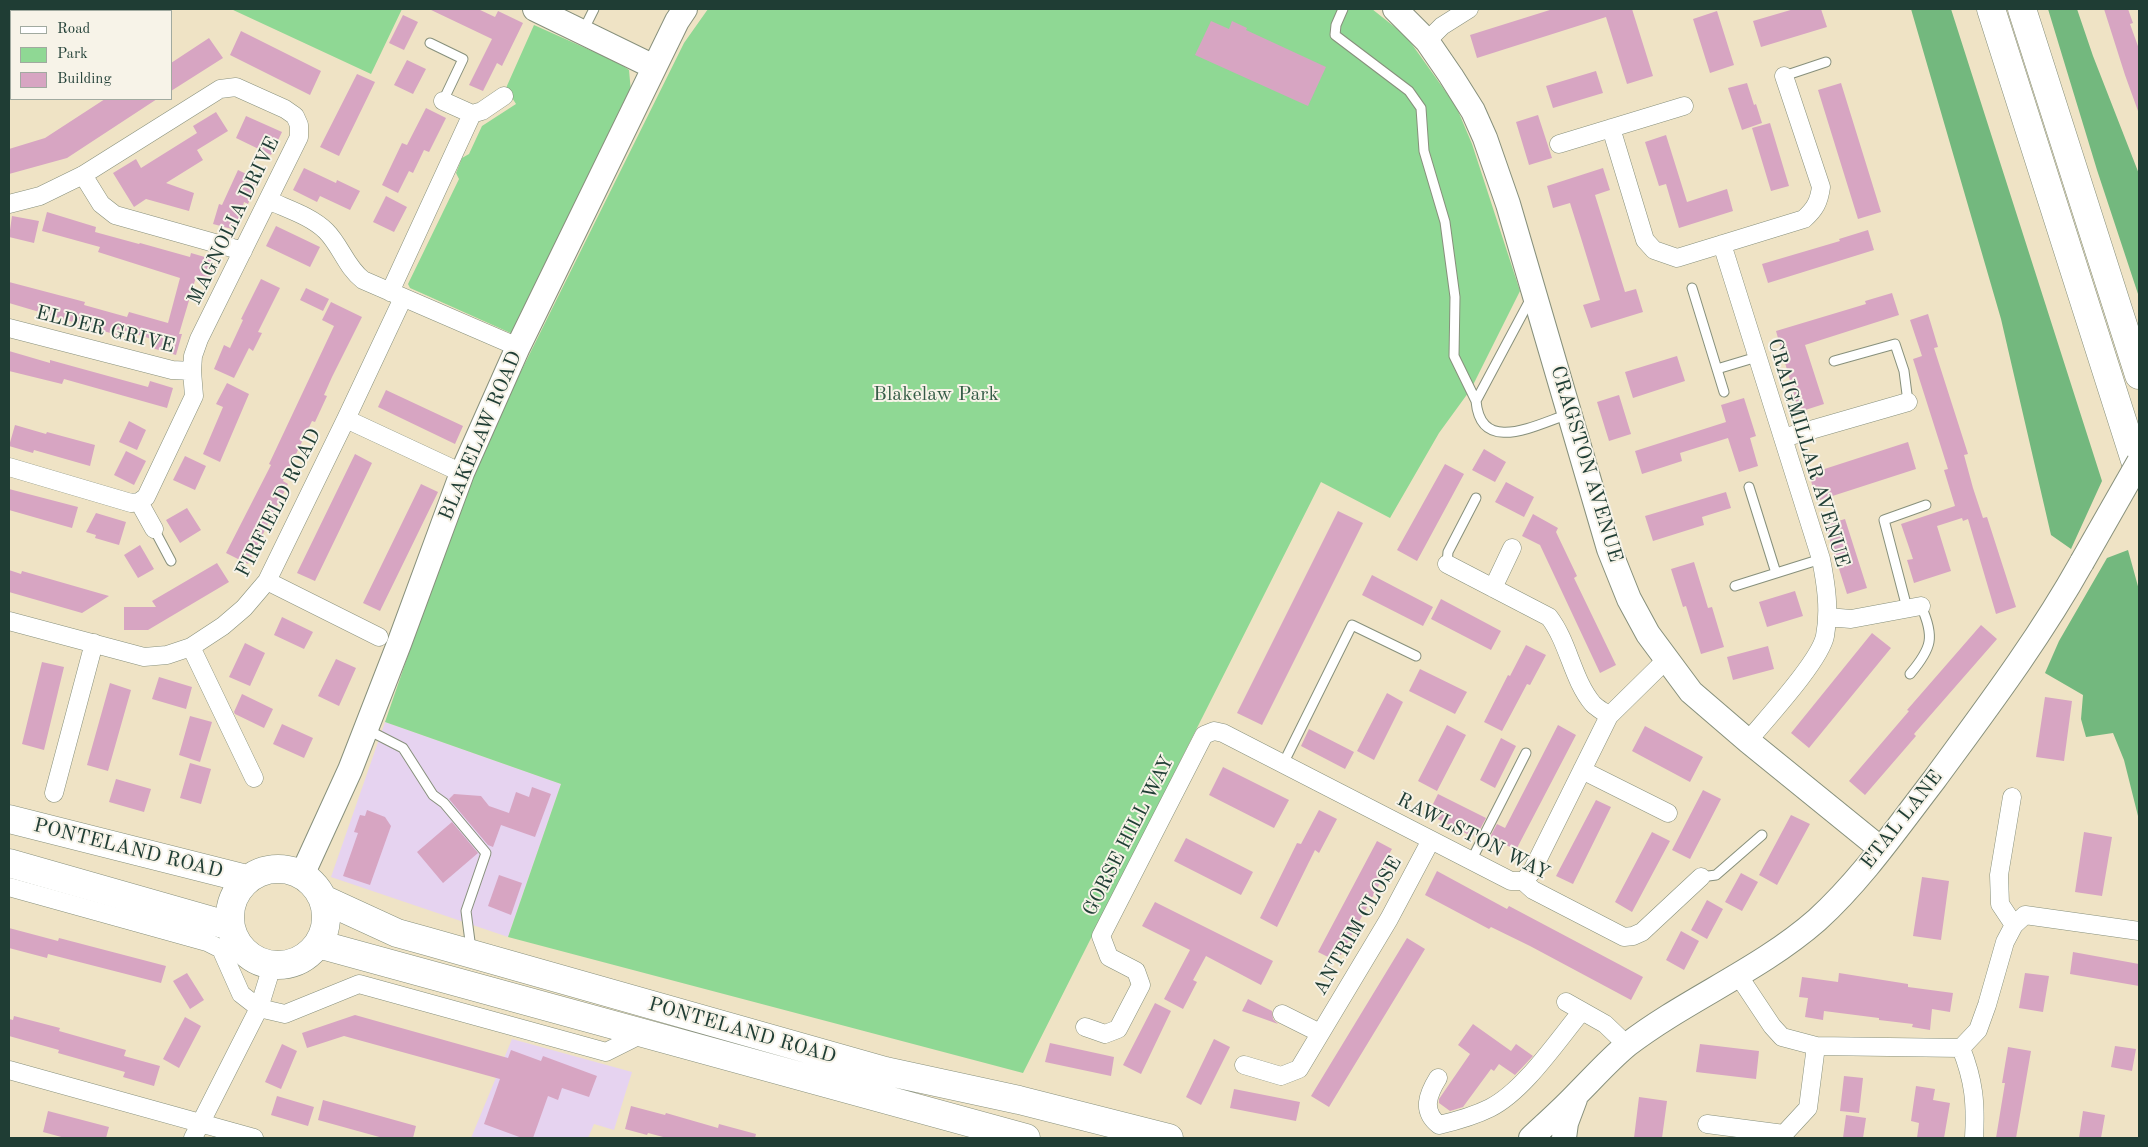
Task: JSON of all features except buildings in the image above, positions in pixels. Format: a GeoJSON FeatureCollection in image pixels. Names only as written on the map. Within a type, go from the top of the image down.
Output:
{"type":"FeatureCollection","features":[{"type":"Feature","properties":{"kind":"highway"},"geometry":{"type":"LineString","coordinates":[[1991,9],[2139,473]]}},
{"type":"Feature","properties":{"kind":"highway"},"geometry":{"type":"LineString","coordinates":[[2022,9],[2139,375]]}},
{"type":"Feature","properties":{"kind":"highway","name":"PONTELAND ROAD"},"geometry":{"type":"LineString","coordinates":[[9,818],[246,880]]}},
{"type":"Feature","properties":{"kind":"highway"},"geometry":{"type":"LineString","coordinates":[[9,863],[230,926],[240,947],[252,958],[272,966],[285,965],[307,956],[318,944],[324,932],[326,915],[323,899]]}},
{"type":"Feature","properties":{"kind":"highway","name":"PONTELAND ROAD"},"geometry":{"type":"LineString","coordinates":[[230,926],[230,910],[236,894],[246,880],[269,870],[286,870],[302,875],[315,886],[323,899],[397,933],[885,1071],[1019,1100],[1169,1138]]}},
{"type":"Feature","properties":{"kind":"highway","name":"PONTELAND ROAD"},"geometry":{"type":"LineString","coordinates":[[318,944],[1026,1138]]}},
{"type":"Feature","properties":{"kind":"street"},"geometry":{"type":"LineString","coordinates":[[535,9],[654,67]]}},
{"type":"Feature","properties":{"kind":"street","name":"BLAKELAW ROAD"},"geometry":{"type":"LineString","coordinates":[[302,875],[350,770],[462,473],[518,347],[654,67],[685,9]]}},
{"type":"Feature","properties":{"kind":"street","name":"CRAGSTON AVENUE"},"geometry":{"type":"LineString","coordinates":[[1395,9],[1426,40],[1452,76],[1473,111],[1485,138],[1508,204],[1609,549],[1629,599],[1648,634],[1692,692],[1748,741],[1882,849]]}},
{"type":"Feature","properties":{"kind":"street"},"geometry":{"type":"LineString","coordinates":[[1426,40],[1442,26],[1469,9]]}},
{"type":"Feature","properties":{"kind":"street"},"geometry":{"type":"LineString","coordinates":[[1611,128],[1645,240],[1654,250],[1678,258],[1804,219],[1814,210],[1820,199],[1820,187],[1784,76]]}},
{"type":"Feature","properties":{"kind":"street","name":"MAGNOLIA DRIVE"},"geometry":{"type":"LineString","coordinates":[[9,204],[40,196],[83,175],[220,89],[236,87],[285,109],[295,116],[299,125],[298,138],[199,340],[193,356],[194,396],[146,497],[139,502]]}},
{"type":"Feature","properties":{"kind":"street"},"geometry":{"type":"LineString","coordinates":[[443,101],[472,114],[482,111],[504,96]]}},
{"type":"Feature","properties":{"kind":"street"},"geometry":{"type":"LineString","coordinates":[[1559,144],[1684,106]]}},
{"type":"Feature","properties":{"kind":"street","name":"FIRFIELD ROAD"},"geometry":{"type":"LineString","coordinates":[[9,621],[144,657],[167,655],[191,646],[223,626],[244,608],[267,581],[346,419],[472,114]]}},
{"type":"Feature","properties":{"kind":"street"},"geometry":{"type":"LineString","coordinates":[[83,175],[101,204],[115,215],[243,251]]}},
{"type":"Feature","properties":{"kind":"street"},"geometry":{"type":"LineString","coordinates":[[268,200],[312,221],[326,231],[355,274],[363,280],[518,347]]}},
{"type":"Feature","properties":{"kind":"street","name":"CRAIGMILLAR AVENUE"},"geometry":{"type":"LineString","coordinates":[[1722,244],[1821,559],[1827,590],[1825,637],[1814,660],[1748,741]]}},
{"type":"Feature","properties":{"kind":"street","name":"ELDER GRIVE"},"geometry":{"type":"LineString","coordinates":[[9,328],[172,370],[192,371]]}},
{"type":"Feature","properties":{"kind":"street"},"geometry":{"type":"LineString","coordinates":[[1783,438],[1908,402]]}},
{"type":"Feature","properties":{"kind":"street"},"geometry":{"type":"LineString","coordinates":[[346,419],[462,473]]}},
{"type":"Feature","properties":{"kind":"street","name":"ETAL LANE"},"geometry":{"type":"LineString","coordinates":[[1531,1138],[1605,1065],[1627,1046],[1661,1022],[1783,945],[1816,920],[1854,882],[1882,849],[2011,676],[2056,608],[2139,462]]}},
{"type":"Feature","properties":{"kind":"street"},"geometry":{"type":"LineString","coordinates":[[9,467],[131,503],[139,502],[154,529]]}},
{"type":"Feature","properties":{"kind":"street"},"geometry":{"type":"LineString","coordinates":[[1493,588],[1512,548]]}},
{"type":"Feature","properties":{"kind":"street"},"geometry":{"type":"LineString","coordinates":[[1447,564],[1549,617],[1558,629],[1581,684],[1594,704],[1608,716]]}},
{"type":"Feature","properties":{"kind":"street"},"geometry":{"type":"LineString","coordinates":[[267,581],[379,637]]}},
{"type":"Feature","properties":{"kind":"street"},"geometry":{"type":"LineString","coordinates":[[1827,617],[1851,620],[1914,607]]}},
{"type":"Feature","properties":{"kind":"street"},"geometry":{"type":"LineString","coordinates":[[54,793],[94,643]]}},
{"type":"Feature","properties":{"kind":"street"},"geometry":{"type":"LineString","coordinates":[[191,646],[254,778]]}},
{"type":"Feature","properties":{"kind":"street"},"geometry":{"type":"LineString","coordinates":[[1523,881],[1531,873],[1608,716],[1666,660]]}},
{"type":"Feature","properties":{"kind":"street","name":"RAWLSTON WAY"},"geometry":{"type":"LineString","coordinates":[[1214,731],[1223,733],[1510,881],[1523,881],[1533,890],[1624,937],[1642,932],[1701,877]]}},
{"type":"Feature","properties":{"kind":"street","name":"GORSE HILL WAY"},"geometry":{"type":"LineString","coordinates":[[1085,1027],[1105,1034],[1118,1029],[1141,985],[1136,971],[1109,957],[1101,936],[1204,735],[1214,731]]}},
{"type":"Feature","properties":{"kind":"street"},"geometry":{"type":"LineString","coordinates":[[1582,770],[1668,814]]}},
{"type":"Feature","properties":{"kind":"street"},"geometry":{"type":"LineString","coordinates":[[2012,797],[1999,875],[2000,904],[2014,925]]}},
{"type":"Feature","properties":{"kind":"street","name":"ANTRIM CLOSE"},"geometry":{"type":"LineString","coordinates":[[1244,1065],[1281,1076],[1299,1069],[1389,919],[1432,840]]}},
{"type":"Feature","properties":{"kind":"street"},"geometry":{"type":"LineString","coordinates":[[9,887],[221,949],[241,994],[258,1008],[285,1014],[359,984],[606,1052],[642,1034]]}},
{"type":"Feature","properties":{"kind":"street"},"geometry":{"type":"LineString","coordinates":[[1738,975],[1772,1026],[1782,1037],[1816,1046],[1961,1048],[1978,1030],[1987,1006],[2005,942],[2014,925],[2025,915],[2139,931]]}},
{"type":"Feature","properties":{"kind":"street"},"geometry":{"type":"LineString","coordinates":[[196,1131],[258,1008],[272,966]]}},
{"type":"Feature","properties":{"kind":"street"},"geometry":{"type":"LineString","coordinates":[[1566,1002],[1605,1024],[1627,1046]]}},
{"type":"Feature","properties":{"kind":"street"},"geometry":{"type":"LineString","coordinates":[[1438,1078],[1429,1093],[1428,1106],[1432,1120],[1439,1125],[1461,1120],[1491,1108],[1522,1084],[1582,1011]]}},
{"type":"Feature","properties":{"kind":"street"},"geometry":{"type":"LineString","coordinates":[[1282,1014],[1320,1033]]}},
{"type":"Feature","properties":{"kind":"street"},"geometry":{"type":"LineString","coordinates":[[1707,1124],[1784,1136],[1808,1108],[1816,1046]]}},
{"type":"Feature","properties":{"kind":"street"},"geometry":{"type":"LineString","coordinates":[[1961,1048],[1969,1068],[1976,1103],[1974,1138]]}},
{"type":"Feature","properties":{"kind":"street"},"geometry":{"type":"LineString","coordinates":[[10,1075],[196,1131],[254,1138]]}},
{"type":"Feature","properties":{"kind":"street","name":"ETAL LANE"},"geometry":{"type":"LineString","coordinates":[[1564,1138],[1566,1123],[1576,1095]]}},
{"type":"Feature","properties":{"kind":"lane"},"geometry":{"type":"LineString","coordinates":[[583,31],[594,9]]}},
{"type":"Feature","properties":{"kind":"lane"},"geometry":{"type":"LineString","coordinates":[[1343,9],[1340,13],[1335,35],[1409,91],[1421,108],[1424,151],[1445,222],[1455,297],[1454,356],[1476,401],[1480,418],[1489,430],[1501,434],[1514,432],[1570,414]]}},
{"type":"Feature","properties":{"kind":"lane"},"geometry":{"type":"LineString","coordinates":[[430,43],[463,59],[443,101]]}},
{"type":"Feature","properties":{"kind":"lane"},"geometry":{"type":"LineString","coordinates":[[1784,76],[1826,62]]}},
{"type":"Feature","properties":{"kind":"lane"},"geometry":{"type":"LineString","coordinates":[[1692,288],[1724,392]]}},
{"type":"Feature","properties":{"kind":"lane"},"geometry":{"type":"LineString","coordinates":[[1476,401],[1534,291]]}},
{"type":"Feature","properties":{"kind":"lane"},"geometry":{"type":"LineString","coordinates":[[1834,361],[1895,344],[1904,371],[1908,402]]}},
{"type":"Feature","properties":{"kind":"lane"},"geometry":{"type":"LineString","coordinates":[[1717,369],[1758,357]]}},
{"type":"Feature","properties":{"kind":"lane"},"geometry":{"type":"LineString","coordinates":[[1749,487],[1776,573]]}},
{"type":"Feature","properties":{"kind":"lane"},"geometry":{"type":"LineString","coordinates":[[1447,564],[1448,552],[1476,498]]}},
{"type":"Feature","properties":{"kind":"lane"},"geometry":{"type":"LineString","coordinates":[[1910,674],[1925,655],[1930,642],[1929,625],[1914,607],[1884,520],[1926,505]]}},
{"type":"Feature","properties":{"kind":"lane"},"geometry":{"type":"LineString","coordinates":[[154,529],[172,561]]}},
{"type":"Feature","properties":{"kind":"lane"},"geometry":{"type":"LineString","coordinates":[[1736,586],[1821,559]]}},
{"type":"Feature","properties":{"kind":"lane"},"geometry":{"type":"LineString","coordinates":[[1283,764],[1352,625],[1416,656]]}},
{"type":"Feature","properties":{"kind":"lane"},"geometry":{"type":"LineString","coordinates":[[366,729],[403,748],[433,795],[444,803],[486,852],[466,911],[472,954]]}},
{"type":"Feature","properties":{"kind":"lane"},"geometry":{"type":"LineString","coordinates":[[1471,861],[1526,753]]}},
{"type":"Feature","properties":{"kind":"lane"},"geometry":{"type":"LineString","coordinates":[[1701,877],[1716,875],[1762,834]]}},
{"type":"Feature","properties":{"kind":"shaded area"},"geometry":{"type":"Polygon","coordinates":[[[385,722],[561,784],[508,937],[331,877],[385,722]]]}},
{"type":"Feature","properties":{"kind":"shaded area"},"geometry":{"type":"Polygon","coordinates":[[[512,1039],[632,1072],[614,1130],[594,1124],[588,1138],[471,1138],[512,1039]]]}},
{"type":"Feature","properties":{"kind":"green space"},"geometry":{"type":"Polygon","coordinates":[[[231,9],[402,9],[371,74],[231,9]]]}},
{"type":"Feature","properties":{"kind":"green space","name":"Blakelaw Park"},"geometry":{"type":"Polygon","coordinates":[[[708,9],[1372,9],[1406,36],[1456,106],[1472,144],[1520,291],[1471,389],[1439,433],[1390,518],[1321,482],[1023,1073],[508,937],[561,784],[385,722],[472,470],[684,43],[708,9]]]}},
{"type":"Feature","properties":{"kind":"green space"},"geometry":{"type":"Polygon","coordinates":[[[1911,9],[1951,9],[2102,481],[2071,549],[2051,535],[2001,319],[1911,9]]]}},
{"type":"Feature","properties":{"kind":"green space"},"geometry":{"type":"Polygon","coordinates":[[[2048,9],[2077,9],[2093,56],[2139,174],[2139,297],[2097,170],[2048,9]]]}},
{"type":"Feature","properties":{"kind":"green space"},"geometry":{"type":"Polygon","coordinates":[[[534,25],[619,63],[629,70],[631,92],[515,335],[410,288],[408,284],[459,179],[456,173],[462,158],[469,154],[482,126],[516,104],[506,88],[534,25]]]}},
{"type":"Feature","properties":{"kind":"green space"},"geometry":{"type":"Polygon","coordinates":[[[2128,550],[2139,590],[2139,820],[2124,760],[2113,733],[2086,737],[2081,719],[2083,695],[2045,673],[2059,641],[2107,558],[2128,550]]]}}]}
